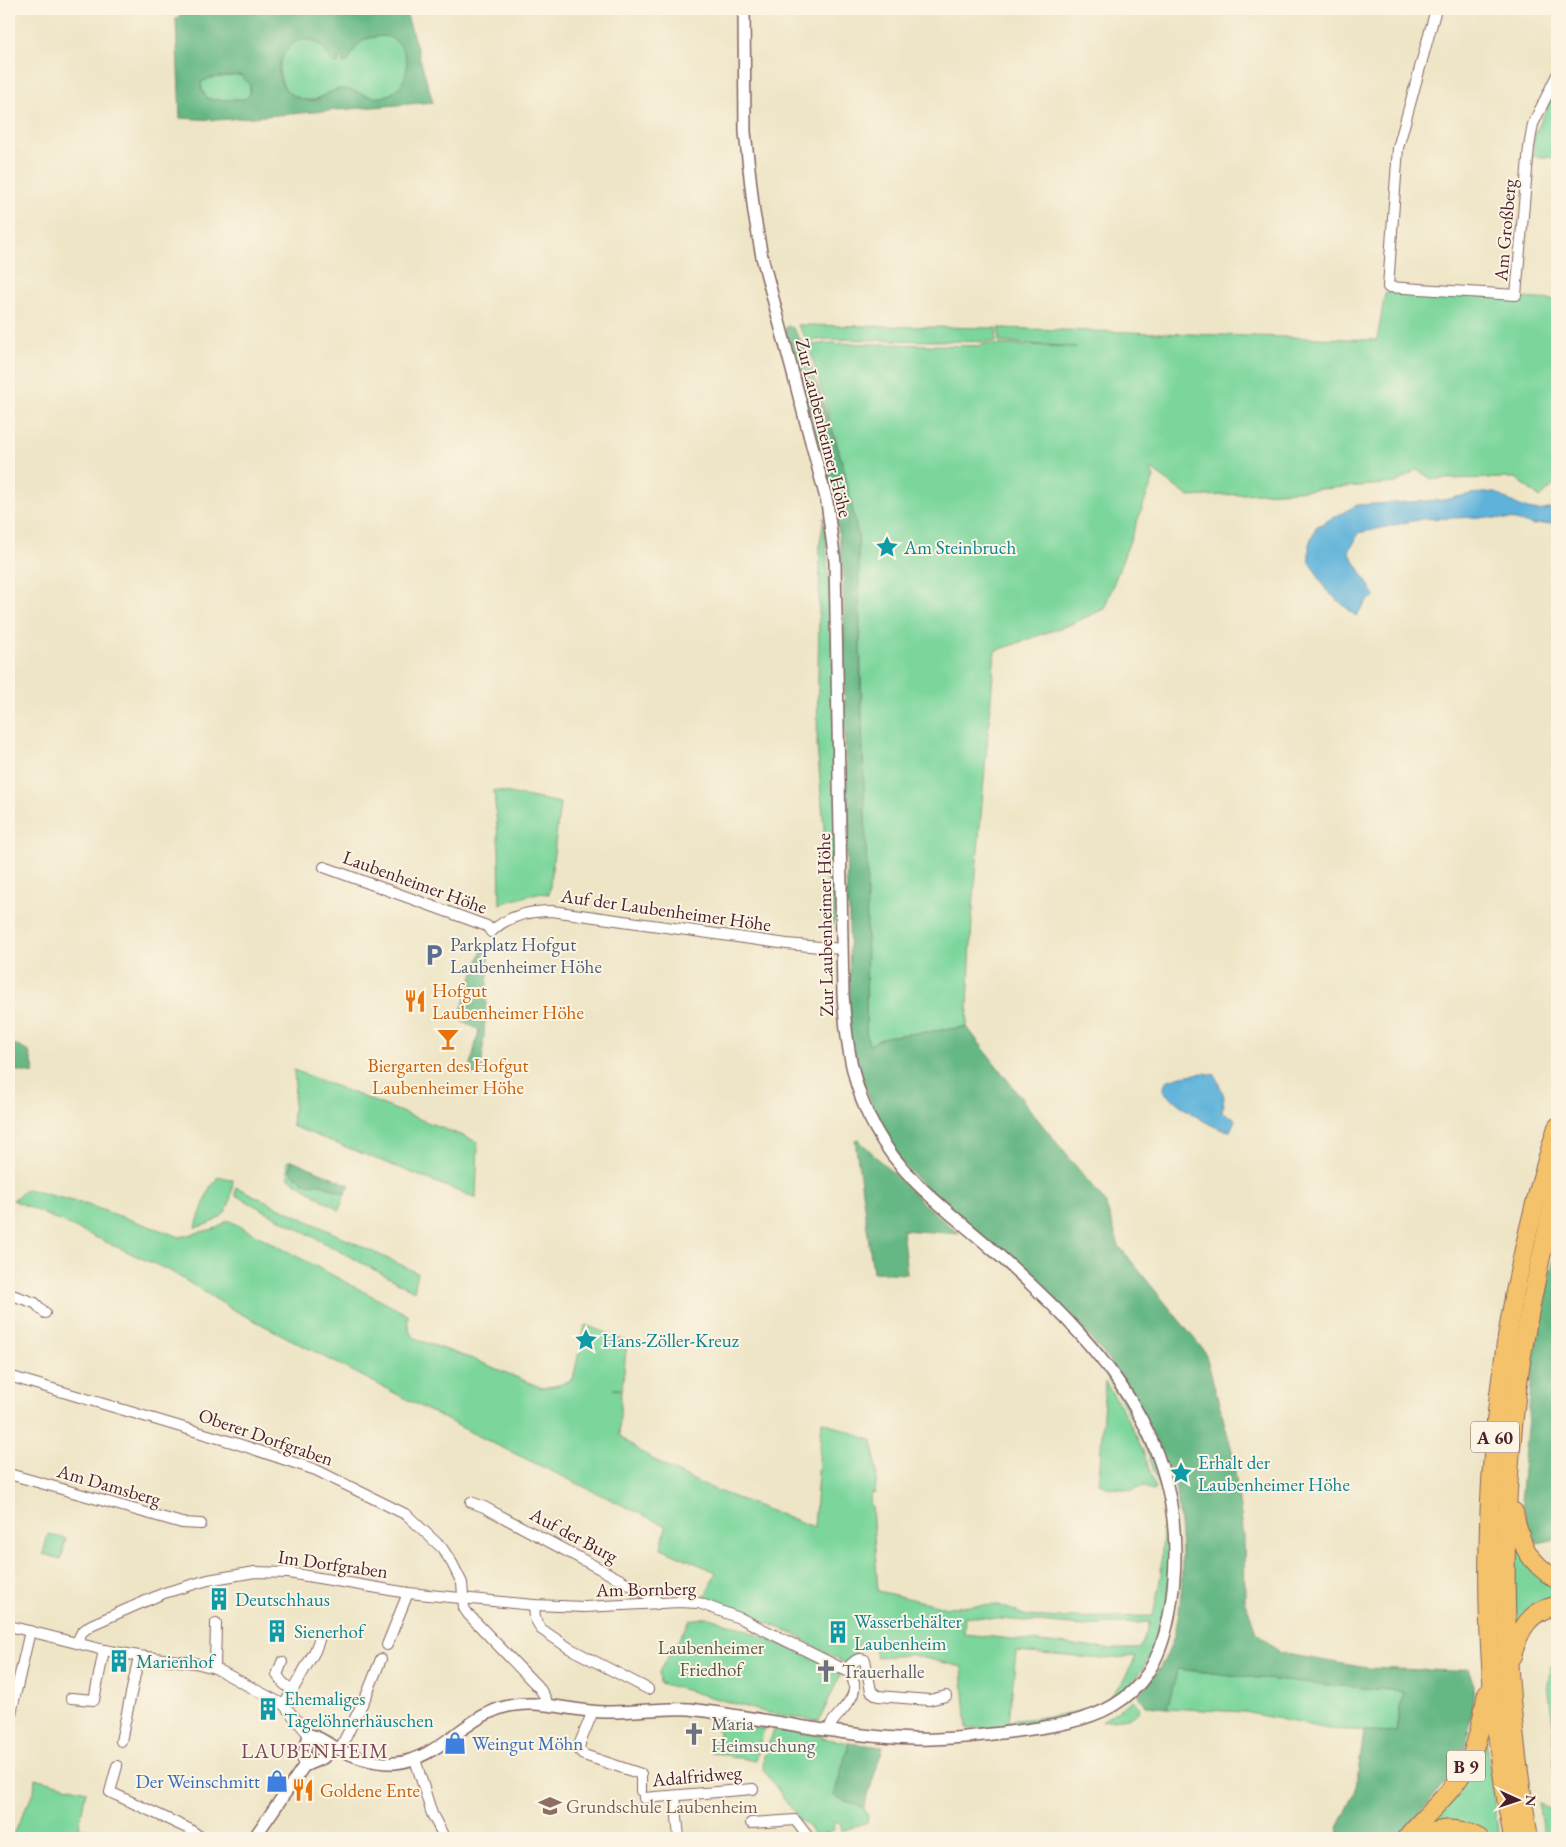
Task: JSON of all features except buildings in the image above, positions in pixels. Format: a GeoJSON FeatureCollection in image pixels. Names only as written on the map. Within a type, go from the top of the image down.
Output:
{"type":"FeatureCollection","features":[{"type":"Feature","properties":{"kind":"highway","name":"A 60"},"geometry":{"type":"LineString","coordinates":[[1513,1838],[1500,1756],[1491,1676],[1489,1561],[1491,1488],[1504,1360],[1522,1256],[1556,1129]]}},
{"type":"Feature","properties":{"kind":"highway","name":"A 60"},"geometry":{"type":"LineString","coordinates":[[1529,1838],[1512,1715],[1509,1666],[1506,1585],[1509,1484],[1512,1431],[1526,1329],[1557,1187]]}},
{"type":"Feature","properties":{"kind":"highway","name":"A 60"},"geometry":{"type":"LineString","coordinates":[[1509,1484],[1516,1526],[1526,1551],[1540,1568],[1557,1580]]}},
{"type":"Feature","properties":{"kind":"highway"},"geometry":{"type":"LineString","coordinates":[[1509,1666],[1518,1636],[1526,1623],[1538,1612],[1557,1606]]}},
{"type":"Feature","properties":{"kind":"highway","name":"B 9"},"geometry":{"type":"LineString","coordinates":[[1406,1838],[1441,1800],[1465,1768],[1479,1732],[1491,1676]]}},
{"type":"Feature","properties":{"kind":"highway"},"geometry":{"type":"LineString","coordinates":[[1422,1838],[1437,1831],[1448,1829],[1460,1830],[1479,1838]]}},
{"type":"Feature","properties":{"kind":"street","name":"Zur Laubenheimer Höhe"},"geometry":{"type":"LineString","coordinates":[[309,1735],[318,1737],[356,1756],[384,1763],[405,1762],[434,1749],[483,1717],[501,1708],[525,1704],[546,1704],[593,1711],[616,1712],[676,1708],[690,1709],[829,1730],[900,1738],[951,1739],[1064,1724],[1088,1718],[1107,1710],[1121,1701],[1143,1679],[1160,1650],[1167,1628],[1173,1586],[1174,1543],[1172,1512],[1165,1475],[1158,1454],[1132,1402],[1100,1356],[1065,1316],[991,1248],[916,1184],[904,1171],[876,1131],[855,1080],[844,1020],[835,562],[827,502],[762,257],[754,213],[746,132],[744,9]]}},
{"type":"Feature","properties":{"kind":"street","name":"Am Großberg"},"geometry":{"type":"LineString","coordinates":[[1436,9],[1398,148],[1388,287],[1516,296],[1529,148],[1533,124],[1557,75]]}},
{"type":"Feature","properties":{"kind":"street","name":"Laubenheimer Höhe"},"geometry":{"type":"LineString","coordinates":[[324,867],[487,926],[491,932]]}},
{"type":"Feature","properties":{"kind":"street","name":"Auf der Laubenheimer Höhe"},"geometry":{"type":"LineString","coordinates":[[491,932],[501,923],[517,916],[531,912],[552,911],[788,944],[842,949]]}},
{"type":"Feature","properties":{"kind":"street"},"geometry":{"type":"LineString","coordinates":[[9,1294],[35,1303],[45,1313]]}},
{"type":"Feature","properties":{"kind":"street","name":"Oberer Dorfgraben"},"geometry":{"type":"LineString","coordinates":[[9,1376],[235,1443],[316,1470],[416,1522],[442,1548],[452,1563],[462,1583],[463,1599]]}},
{"type":"Feature","properties":{"kind":"street","name":"Am Damsberg"},"geometry":{"type":"LineString","coordinates":[[9,1474],[174,1521],[201,1524]]}},
{"type":"Feature","properties":{"kind":"street","name":"Auf der Burg"},"geometry":{"type":"LineString","coordinates":[[471,1502],[484,1507],[647,1594],[657,1601],[658,1604]]}},
{"type":"Feature","properties":{"kind":"street","name":"Im Dorfgraben"},"geometry":{"type":"LineString","coordinates":[[77,1642],[82,1632],[90,1625],[122,1611],[164,1593],[234,1574],[255,1572],[289,1573],[408,1593],[463,1599]]}},
{"type":"Feature","properties":{"kind":"street"},"geometry":{"type":"LineString","coordinates":[[387,1645],[408,1593]]}},
{"type":"Feature","properties":{"kind":"street"},"geometry":{"type":"LineString","coordinates":[[463,1599],[464,1608],[468,1614],[540,1688],[546,1699],[546,1704]]}},
{"type":"Feature","properties":{"kind":"street","name":"Am Bornberg"},"geometry":{"type":"LineString","coordinates":[[463,1599],[585,1607],[690,1602],[716,1608],[742,1619],[846,1669]]}},
{"type":"Feature","properties":{"kind":"street"},"geometry":{"type":"LineString","coordinates":[[534,1605],[535,1618],[541,1629],[569,1648],[648,1689]]}},
{"type":"Feature","properties":{"kind":"street"},"geometry":{"type":"LineString","coordinates":[[215,1668],[216,1622]]}},
{"type":"Feature","properties":{"kind":"street"},"geometry":{"type":"LineString","coordinates":[[9,1626],[104,1650],[195,1662],[215,1668],[284,1705],[309,1735],[304,1753],[304,1766]]}},
{"type":"Feature","properties":{"kind":"street"},"geometry":{"type":"LineString","coordinates":[[9,1722],[30,1631]]}},
{"type":"Feature","properties":{"kind":"street"},"geometry":{"type":"LineString","coordinates":[[284,1705],[293,1692],[319,1640]]}},
{"type":"Feature","properties":{"kind":"street"},"geometry":{"type":"LineString","coordinates":[[71,1698],[94,1700],[104,1650]]}},
{"type":"Feature","properties":{"kind":"street"},"geometry":{"type":"LineString","coordinates":[[121,1741],[139,1656]]}},
{"type":"Feature","properties":{"kind":"street"},"geometry":{"type":"LineString","coordinates":[[829,1730],[833,1721],[854,1693],[854,1681],[846,1669],[860,1658],[865,1660],[871,1690],[878,1696],[929,1700],[946,1696]]}},
{"type":"Feature","properties":{"kind":"street"},"geometry":{"type":"LineString","coordinates":[[254,1838],[304,1766],[338,1748],[367,1694],[381,1659]]}},
{"type":"Feature","properties":{"kind":"street"},"geometry":{"type":"LineString","coordinates":[[282,1662],[277,1676],[293,1692]]}},
{"type":"Feature","properties":{"kind":"street","name":"Adalfridweg"},"geometry":{"type":"LineString","coordinates":[[593,1711],[579,1750],[584,1754],[641,1774],[642,1794],[675,1796],[753,1789]]}},
{"type":"Feature","properties":{"kind":"street"},"geometry":{"type":"LineString","coordinates":[[415,1759],[432,1814],[442,1833]]}},
{"type":"Feature","properties":{"kind":"street"},"geometry":{"type":"LineString","coordinates":[[116,1766],[110,1792],[189,1829],[202,1838]]}},
{"type":"Feature","properties":{"kind":"street"},"geometry":{"type":"LineString","coordinates":[[675,1796],[679,1838]]}},
{"type":"Feature","properties":{"kind":"street"},"geometry":{"type":"LineString","coordinates":[[751,1823],[795,1820],[809,1838]]}},
{"type":"Feature","properties":{"kind":"green space"},"geometry":{"type":"Polygon","coordinates":[[[187,9],[405,9],[433,102],[217,120],[180,118],[176,19],[187,9]],[[385,36],[366,39],[354,50],[348,62],[343,63],[343,58],[338,59],[339,63],[334,64],[325,50],[317,43],[307,40],[297,42],[288,48],[282,58],[279,69],[280,80],[286,90],[299,98],[310,101],[340,89],[376,97],[392,93],[405,78],[406,58],[402,49],[395,41],[385,36]],[[240,75],[210,78],[201,82],[202,90],[207,98],[214,100],[245,99],[250,94],[250,84],[240,75]]]}},
{"type":"Feature","properties":{"kind":"green space"},"geometry":{"type":"Polygon","coordinates":[[[386,36],[401,46],[407,63],[404,80],[391,93],[385,96],[374,97],[341,89],[332,91],[317,99],[309,100],[295,96],[285,89],[280,67],[283,56],[289,46],[298,41],[313,41],[338,59],[343,58],[348,62],[354,50],[361,42],[366,39],[386,36]]]}},
{"type":"Feature","properties":{"kind":"green space"},"geometry":{"type":"Polygon","coordinates":[[[240,75],[250,84],[250,94],[245,99],[214,100],[207,98],[202,90],[201,82],[210,78],[240,75]]]}},
{"type":"Feature","properties":{"kind":"green space"},"geometry":{"type":"Polygon","coordinates":[[[1551,100],[1557,101],[1557,158],[1532,156],[1535,134],[1551,100]]]}},
{"type":"Feature","properties":{"kind":"green space"},"geometry":{"type":"Polygon","coordinates":[[[1390,291],[1557,300],[1557,482],[1540,498],[1516,478],[1431,479],[1417,469],[1396,483],[1189,497],[1150,468],[1154,477],[1104,609],[1071,624],[995,651],[972,920],[967,1027],[885,1037],[869,1046],[866,1031],[867,933],[858,536],[844,469],[809,346],[825,343],[981,346],[982,344],[1076,347],[999,342],[999,328],[1377,340],[1385,294],[1390,291]]]}},
{"type":"Feature","properties":{"kind":"green space"},"geometry":{"type":"Polygon","coordinates":[[[788,325],[793,328],[805,347],[844,469],[858,536],[867,869],[866,1031],[869,1045],[885,1037],[967,1027],[1035,1116],[1105,1202],[1119,1246],[1205,1352],[1232,1451],[1244,1536],[1245,1600],[1256,1632],[1281,1653],[1367,1668],[1456,1671],[1468,1668],[1474,1685],[1466,1747],[1447,1781],[1398,1838],[1337,1838],[1338,1828],[1355,1793],[1364,1731],[1396,1732],[1403,1691],[1302,1683],[1178,1669],[1167,1708],[1147,1706],[1138,1696],[1150,1682],[1167,1655],[1179,1614],[1182,1566],[1181,1541],[1177,1494],[1173,1474],[1168,1469],[1135,1398],[1108,1359],[1073,1319],[931,1193],[902,1163],[884,1137],[856,1062],[850,1033],[843,572],[837,519],[827,473],[785,329],[788,325]]]}},
{"type":"Feature","properties":{"kind":"green space"},"geometry":{"type":"Polygon","coordinates":[[[797,325],[997,328],[996,342],[825,339],[808,341],[797,325]]]}},
{"type":"Feature","properties":{"kind":"green space"},"geometry":{"type":"Polygon","coordinates":[[[824,517],[831,608],[836,830],[835,918],[830,933],[826,853],[817,745],[820,543],[824,517]]]}},
{"type":"Feature","properties":{"kind":"green space"},"geometry":{"type":"Polygon","coordinates":[[[494,790],[560,803],[549,894],[537,893],[500,904],[499,850],[494,790]]]}},
{"type":"Feature","properties":{"kind":"green space"},"geometry":{"type":"Polygon","coordinates":[[[490,945],[481,1078],[469,1072],[479,1030],[458,1019],[482,950],[490,945]]]}},
{"type":"Feature","properties":{"kind":"green space"},"geometry":{"type":"Polygon","coordinates":[[[9,1041],[29,1052],[34,1069],[33,1074],[9,1069],[9,1041]]]}},
{"type":"Feature","properties":{"kind":"green space"},"geometry":{"type":"Polygon","coordinates":[[[294,1070],[478,1142],[476,1198],[292,1126],[295,1086],[294,1070]]]}},
{"type":"Feature","properties":{"kind":"green space"},"geometry":{"type":"Polygon","coordinates":[[[858,1139],[925,1205],[960,1234],[902,1230],[907,1274],[873,1272],[855,1140],[858,1139]]]}},
{"type":"Feature","properties":{"kind":"green space"},"geometry":{"type":"Polygon","coordinates":[[[292,1160],[290,1169],[304,1183],[322,1184],[345,1194],[339,1210],[289,1178],[287,1162],[292,1160]]]}},
{"type":"Feature","properties":{"kind":"green space"},"geometry":{"type":"Polygon","coordinates":[[[292,1160],[350,1185],[345,1194],[322,1184],[304,1183],[292,1173],[290,1169],[292,1160]]]}},
{"type":"Feature","properties":{"kind":"green space"},"geometry":{"type":"Polygon","coordinates":[[[218,1176],[233,1180],[228,1206],[225,1212],[214,1221],[195,1228],[210,1187],[218,1176]]]}},
{"type":"Feature","properties":{"kind":"green space"},"geometry":{"type":"Polygon","coordinates":[[[236,1187],[418,1273],[414,1291],[235,1195],[236,1187]]]}},
{"type":"Feature","properties":{"kind":"green space"},"geometry":{"type":"Polygon","coordinates":[[[27,1189],[88,1205],[180,1237],[217,1228],[228,1220],[408,1315],[409,1329],[418,1340],[473,1359],[542,1388],[559,1385],[573,1379],[585,1325],[627,1341],[622,1389],[613,1389],[621,1390],[619,1435],[640,1451],[687,1477],[738,1499],[814,1527],[822,1421],[873,1441],[877,1474],[875,1493],[871,1494],[870,1505],[872,1507],[878,1591],[945,1607],[999,1605],[1027,1616],[1062,1618],[1153,1616],[1161,1575],[1164,1500],[1169,1533],[1169,1588],[1165,1614],[1158,1638],[1147,1661],[1133,1681],[1115,1698],[1092,1710],[1046,1722],[967,1729],[962,1667],[912,1655],[876,1657],[873,1646],[859,1643],[855,1655],[849,1661],[842,1662],[790,1632],[704,1599],[716,1572],[661,1548],[666,1526],[480,1437],[232,1309],[170,1271],[13,1200],[27,1189]],[[965,1616],[964,1634],[1107,1649],[1140,1649],[1150,1622],[1084,1626],[965,1616]],[[1016,1652],[1009,1721],[1064,1714],[1092,1707],[1113,1693],[1129,1671],[1136,1656],[1104,1659],[1016,1652]]]}},
{"type":"Feature","properties":{"kind":"green space"},"geometry":{"type":"Polygon","coordinates":[[[1557,1241],[1557,1539],[1537,1543],[1527,1525],[1521,1492],[1533,1364],[1557,1241]]]}},
{"type":"Feature","properties":{"kind":"green space"},"geometry":{"type":"Polygon","coordinates":[[[1087,1348],[1109,1373],[1149,1442],[1161,1487],[1159,1487],[1146,1448],[1129,1414],[1087,1348]]]}},
{"type":"Feature","properties":{"kind":"green space"},"geometry":{"type":"Polygon","coordinates":[[[1105,1382],[1121,1407],[1141,1447],[1155,1489],[1153,1491],[1149,1490],[1146,1486],[1133,1490],[1107,1487],[1099,1483],[1105,1382]]]}},
{"type":"Feature","properties":{"kind":"green space"},"geometry":{"type":"Polygon","coordinates":[[[48,1534],[66,1539],[61,1559],[43,1554],[48,1534]]]}},
{"type":"Feature","properties":{"kind":"green space"},"geometry":{"type":"Polygon","coordinates":[[[1515,1537],[1557,1584],[1557,1601],[1516,1630],[1515,1537]]]}},
{"type":"Feature","properties":{"kind":"green space","name":"Laubenheimer Friedhof"},"geometry":{"type":"Polygon","coordinates":[[[707,1617],[741,1628],[842,1671],[819,1721],[768,1713],[660,1683],[659,1672],[690,1620],[707,1617]]]}},
{"type":"Feature","properties":{"kind":"green space"},"geometry":{"type":"Polygon","coordinates":[[[1557,1663],[1557,1772],[1554,1770],[1554,1732],[1548,1684],[1551,1665],[1557,1663]]]}},
{"type":"Feature","properties":{"kind":"green space"},"geometry":{"type":"Polygon","coordinates":[[[1177,1669],[1302,1683],[1403,1691],[1396,1732],[1328,1729],[1244,1712],[1167,1708],[1177,1669]]]}},
{"type":"Feature","properties":{"kind":"green space"},"geometry":{"type":"Polygon","coordinates":[[[1133,1700],[1140,1706],[1136,1714],[1131,1717],[1102,1721],[1133,1700]]]}},
{"type":"Feature","properties":{"kind":"green space","name":"Laubenheimer Friedhof"},"geometry":{"type":"Polygon","coordinates":[[[717,1721],[764,1729],[755,1761],[711,1752],[714,1741],[719,1739],[719,1731],[716,1729],[717,1721]]]}},
{"type":"Feature","properties":{"kind":"green space"},"geometry":{"type":"Polygon","coordinates":[[[774,1730],[822,1735],[822,1738],[849,1743],[834,1796],[864,1808],[868,1816],[867,1822],[842,1831],[840,1823],[833,1823],[834,1830],[815,1837],[807,1825],[799,1819],[763,1769],[764,1755],[774,1730]]]}},
{"type":"Feature","properties":{"kind":"green space"},"geometry":{"type":"Polygon","coordinates":[[[1485,1735],[1499,1838],[1423,1832],[1485,1735]]]}},
{"type":"Feature","properties":{"kind":"green space"},"geometry":{"type":"Polygon","coordinates":[[[849,1743],[883,1747],[864,1808],[834,1796],[849,1743]]]}},
{"type":"Feature","properties":{"kind":"green space"},"geometry":{"type":"Polygon","coordinates":[[[35,1778],[86,1791],[79,1827],[107,1838],[11,1838],[34,1792],[35,1778]]]}},
{"type":"Feature","properties":{"kind":"green space"},"geometry":{"type":"Polygon","coordinates":[[[1538,1804],[1557,1811],[1557,1838],[1544,1838],[1538,1804]]]}},
{"type":"Feature","properties":{"kind":"water"},"geometry":{"type":"Polygon","coordinates":[[[1494,492],[1517,505],[1532,510],[1549,509],[1557,505],[1557,523],[1532,525],[1516,520],[1481,517],[1422,519],[1359,533],[1349,552],[1375,596],[1368,600],[1356,616],[1326,590],[1309,560],[1309,544],[1316,527],[1357,505],[1444,500],[1471,494],[1494,492]]]}},
{"type":"Feature","properties":{"kind":"water"},"geometry":{"type":"Polygon","coordinates":[[[1204,1073],[1215,1075],[1224,1096],[1222,1113],[1233,1117],[1235,1120],[1230,1131],[1204,1121],[1163,1091],[1166,1081],[1181,1076],[1204,1073]]]}},
{"type":"Feature","properties":{"kind":"place","name":"Am Steinbruch"},"geometry":{"type":"Point","coordinates":[887,547]}},
{"type":"Feature","properties":{"kind":"place","name":"Parkplatz Hofgut Laubenheimer Höhe"},"geometry":{"type":"Point","coordinates":[434,955]}},
{"type":"Feature","properties":{"kind":"place","name":"Hofgut Laubenheimer Höhe"},"geometry":{"type":"Point","coordinates":[415,1001]}},
{"type":"Feature","properties":{"kind":"place","name":"Biergarten des Hofgut Laubenheimer Höhe"},"geometry":{"type":"Point","coordinates":[448,1039]}},
{"type":"Feature","properties":{"kind":"place","name":"Hans-Zöller-Kreuz"},"geometry":{"type":"Point","coordinates":[586,1340]}},
{"type":"Feature","properties":{"kind":"place","name":"Erhalt der Laubenheimer Höhe"},"geometry":{"type":"Point","coordinates":[1181,1473]}},
{"type":"Feature","properties":{"kind":"place","name":"Deutschhaus"},"geometry":{"type":"Point","coordinates":[219,1599]}},
{"type":"Feature","properties":{"kind":"place","name":"Sienerhof"},"geometry":{"type":"Point","coordinates":[277,1631]}},
{"type":"Feature","properties":{"kind":"place","name":"Wasserbehälter Laubenheim"},"geometry":{"type":"Point","coordinates":[838,1632]}},
{"type":"Feature","properties":{"kind":"place","name":"Marienhof"},"geometry":{"type":"Point","coordinates":[119,1661]}},
{"type":"Feature","properties":{"kind":"place","name":"Trauerhalle"},"geometry":{"type":"Point","coordinates":[826,1671]}},
{"type":"Feature","properties":{"kind":"place","name":"Ehemaliges Tagelöhnerhäuschen"},"geometry":{"type":"Point","coordinates":[268,1709]}},
{"type":"Feature","properties":{"kind":"place","name":"Maria Heimsuchung"},"geometry":{"type":"Point","coordinates":[694,1734]}},
{"type":"Feature","properties":{"kind":"place","name":"Weingut Möhn"},"geometry":{"type":"Point","coordinates":[455,1743]}},
{"type":"Feature","properties":{"kind":"place","name":"Der Weinschmitt"},"geometry":{"type":"Point","coordinates":[277,1781]}},
{"type":"Feature","properties":{"kind":"place","name":"Goldene Ente"},"geometry":{"type":"Point","coordinates":[303,1790]}},
{"type":"Feature","properties":{"kind":"place","name":"Grundschule Laubenheim"},"geometry":{"type":"Point","coordinates":[550,1806]}},
{"type":"Feature","properties":{"kind":"district","name":"LAUBENHEIM"},"geometry":{"type":"Point","coordinates":[315,1750]}}]}
